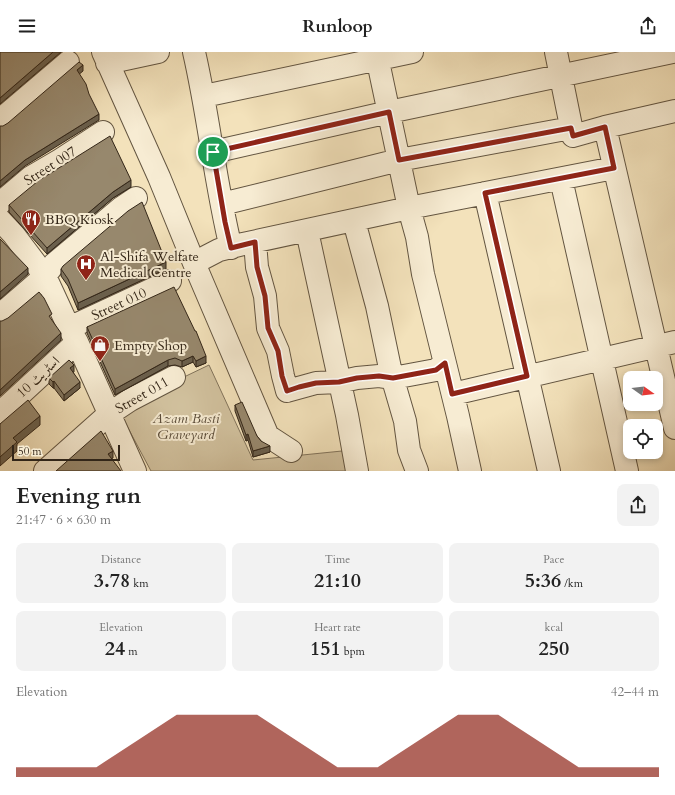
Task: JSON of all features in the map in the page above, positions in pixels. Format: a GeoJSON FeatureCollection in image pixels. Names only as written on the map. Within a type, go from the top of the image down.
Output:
{"type":"FeatureCollection","features":[{"type":"Feature","properties":{"kind":"street"},"geometry":{"type":"LineString","coordinates":[[158,52],[105,57],[159,177],[268,436],[291,451]]}},
{"type":"Feature","properties":{"kind":"street"},"geometry":{"type":"LineString","coordinates":[[194,52],[204,96],[231,248]]}},
{"type":"Feature","properties":{"kind":"street"},"geometry":{"type":"LineString","coordinates":[[204,96],[377,56],[412,52]]}},
{"type":"Feature","properties":{"kind":"street"},"geometry":{"type":"LineString","coordinates":[[556,52],[573,136],[605,127],[675,113]]}},
{"type":"Feature","properties":{"kind":"street"},"geometry":{"type":"LineString","coordinates":[[213,152],[389,112],[673,52]]}},
{"type":"Feature","properties":{"kind":"street"},"geometry":{"type":"LineString","coordinates":[[377,56],[409,208],[417,237],[423,274],[470,471]]}},
{"type":"Feature","properties":{"kind":"street"},"geometry":{"type":"LineString","coordinates":[[0,120],[68,62]]}},
{"type":"Feature","properties":{"kind":"street"},"geometry":{"type":"LineString","coordinates":[[605,127],[614,168],[665,344],[675,424]]}},
{"type":"Feature","properties":{"kind":"street"},"geometry":{"type":"LineString","coordinates":[[222,204],[399,160],[571,128]]}},
{"type":"Feature","properties":{"kind":"street","name":"Street 007"},"geometry":{"type":"LineString","coordinates":[[0,203],[31,177],[103,132]]}},
{"type":"Feature","properties":{"kind":"street"},"geometry":{"type":"LineString","coordinates":[[194,263],[219,250],[409,208],[614,168]]}},
{"type":"Feature","properties":{"kind":"street"},"geometry":{"type":"LineString","coordinates":[[561,179],[626,471]]}},
{"type":"Feature","properties":{"kind":"street"},"geometry":{"type":"LineString","coordinates":[[485,193],[549,471]]}},
{"type":"Feature","properties":{"kind":"street"},"geometry":{"type":"LineString","coordinates":[[0,315],[45,276],[54,264],[121,208],[136,198]]}},
{"type":"Feature","properties":{"kind":"street"},"geometry":{"type":"LineString","coordinates":[[354,221],[377,306],[393,378],[405,421],[409,450],[417,471]]}},
{"type":"Feature","properties":{"kind":"street"},"geometry":{"type":"LineString","coordinates":[[307,231],[347,415],[357,471]]}},
{"type":"Feature","properties":{"kind":"street"},"geometry":{"type":"LineString","coordinates":[[5,234],[45,276],[135,471]]}},
{"type":"Feature","properties":{"kind":"street"},"geometry":{"type":"LineString","coordinates":[[255,242],[257,267],[265,296],[268,328],[278,351],[282,376],[287,391],[316,383],[339,382],[357,378],[379,376],[393,378],[436,370],[445,363]]}},
{"type":"Feature","properties":{"kind":"street","name":"Street 010"},"geometry":{"type":"LineString","coordinates":[[73,335],[170,281]]}},
{"type":"Feature","properties":{"kind":"street","name":"اسٹریٹ 10"},"geometry":{"type":"LineString","coordinates":[[0,413],[73,335]]}},
{"type":"Feature","properties":{"kind":"street"},"geometry":{"type":"LineString","coordinates":[[452,394],[665,344]]}},
{"type":"Feature","properties":{"kind":"street","name":"Street 011"},"geometry":{"type":"LineString","coordinates":[[45,471],[109,414],[130,400],[174,377]]}},
{"type":"Feature","properties":{"kind":"green space","name":"Azam Basti Graveyard"},"geometry":{"type":"Polygon","coordinates":[[[209,365],[253,460],[342,451],[348,471],[151,471],[120,413],[159,389],[209,365]]]}},
{"type":"Feature","properties":{"kind":"building"},"geometry":{"type":"Polygon","coordinates":[[[0,52],[53,52],[0,98],[0,52]]]}},
{"type":"Feature","properties":{"kind":"building"},"geometry":{"type":"Polygon","coordinates":[[[79,62],[83,65],[77,70],[86,84],[89,94],[99,114],[25,160],[0,181],[0,126],[8,123],[79,62]]]}},
{"type":"Feature","properties":{"kind":"building"},"geometry":{"type":"Polygon","coordinates":[[[110,136],[131,180],[113,192],[47,248],[9,205],[38,181],[110,136]]]}},
{"type":"Feature","properties":{"kind":"building"},"geometry":{"type":"Polygon","coordinates":[[[142,202],[166,262],[78,303],[68,279],[61,269],[128,211],[142,202]]]}},
{"type":"Feature","properties":{"kind":"building"},"geometry":{"type":"Polygon","coordinates":[[[0,239],[28,268],[0,292],[0,239]]]}},
{"type":"Feature","properties":{"kind":"building"},"geometry":{"type":"Polygon","coordinates":[[[174,287],[196,331],[206,356],[196,361],[193,356],[182,361],[175,358],[168,360],[115,389],[87,327],[174,287]]]}},
{"type":"Feature","properties":{"kind":"building"},"geometry":{"type":"Polygon","coordinates":[[[39,292],[44,298],[52,314],[49,316],[61,333],[0,390],[0,321],[8,318],[39,292]]]}},
{"type":"Feature","properties":{"kind":"building"},"geometry":{"type":"Polygon","coordinates":[[[69,360],[74,365],[70,368],[80,382],[64,395],[54,381],[53,382],[49,378],[69,360]]]}},
{"type":"Feature","properties":{"kind":"building"},"geometry":{"type":"Polygon","coordinates":[[[28,400],[40,416],[13,438],[17,442],[0,457],[0,424],[28,400]]]}},
{"type":"Feature","properties":{"kind":"building"},"geometry":{"type":"Polygon","coordinates":[[[242,402],[257,436],[261,441],[270,446],[253,451],[248,434],[246,435],[235,405],[242,402]]]}},
{"type":"Feature","properties":{"kind":"building"},"geometry":{"type":"Polygon","coordinates":[[[101,431],[113,451],[108,454],[121,471],[56,471],[101,431]]]}},
{"type":"Feature","properties":{"kind":"place","name":"BBQ Kiosk"},"geometry":{"type":"Point","coordinates":[31,236]}},
{"type":"Feature","properties":{"kind":"place","name":"Al-Shifa Welfate Medical Centre"},"geometry":{"type":"Point","coordinates":[86,281]}},
{"type":"Feature","properties":{"kind":"place","name":"Empty Shop"},"geometry":{"type":"Point","coordinates":[100,362]}},
{"type":"Feature","properties":{"kind":"route"},"geometry":{"type":"LineString","coordinates":[[389,112],[399,160],[571,128],[573,136],[605,127],[614,168],[485,193],[527,376],[452,394],[445,363],[436,370],[393,378],[379,376],[357,378],[339,382],[316,383],[287,391],[282,376],[278,351],[268,328],[265,296],[257,267],[255,242],[231,248],[213,152],[389,112]]}}]}
